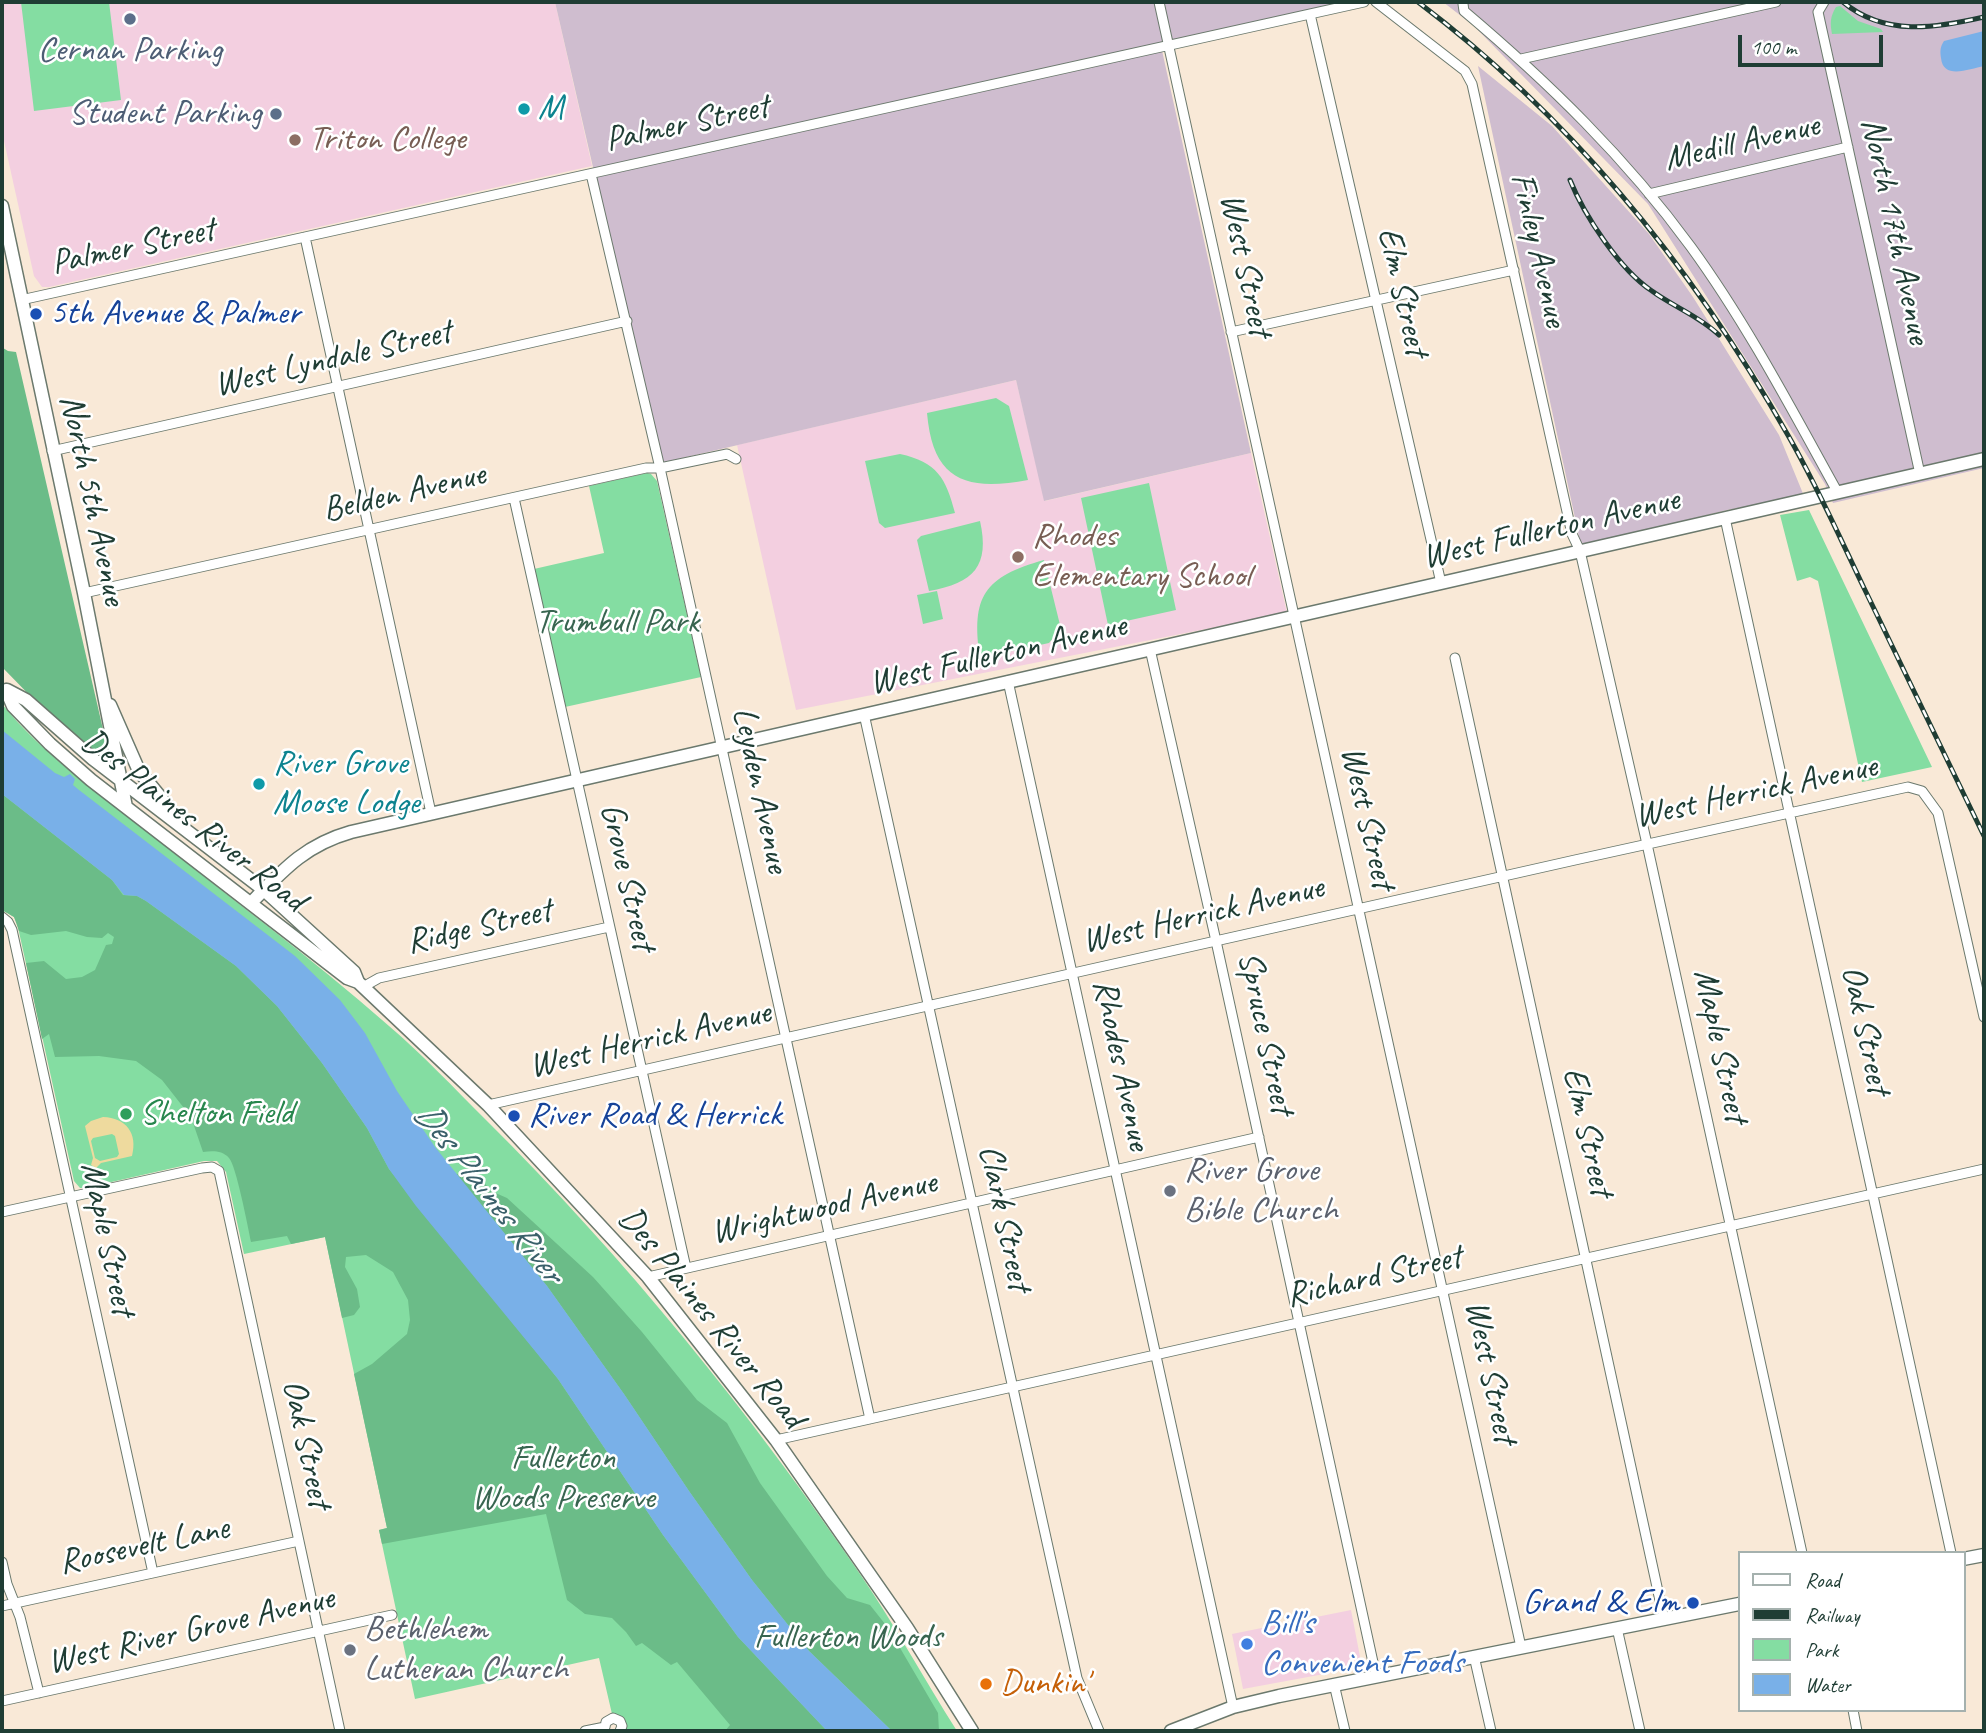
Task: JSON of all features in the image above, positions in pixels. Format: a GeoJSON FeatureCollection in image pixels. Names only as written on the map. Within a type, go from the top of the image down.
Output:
{"type":"FeatureCollection","features":[{"type":"Feature","properties":{"kind":"main road","name":"North 5th Avenue"},"geometry":{"type":"LineString","coordinates":[[2,206],[84,593],[125,807]]}},
{"type":"Feature","properties":{"kind":"main road","name":"West Fullerton Avenue"},"geometry":{"type":"LineString","coordinates":[[251,903],[298,857],[326,840],[431,813],[1984,459]]}},
{"type":"Feature","properties":{"kind":"main road","name":"Des Plaines River Road"},"geometry":{"type":"LineString","coordinates":[[4,687],[26,700],[68,739],[120,781],[264,890],[354,972],[360,984]]}},
{"type":"Feature","properties":{"kind":"main road","name":"Des Plaines River Road"},"geometry":{"type":"LineString","coordinates":[[4,687],[13,706],[50,744],[125,807],[347,978],[360,984],[488,1105],[648,1277],[776,1440],[907,1628],[972,1731]]}},
{"type":"Feature","properties":{"kind":"main road"},"geometry":{"type":"LineString","coordinates":[[104,692],[139,771],[190,833]]}},
{"type":"Feature","properties":{"kind":"main road"},"geometry":{"type":"LineString","coordinates":[[1965,1559],[1984,1555]]}},
{"type":"Feature","properties":{"kind":"main road"},"geometry":{"type":"LineString","coordinates":[[1171,1731],[1233,1707],[1334,1684],[1738,1604]]}},
{"type":"Feature","properties":{"kind":"street","name":"West Street"},"geometry":{"type":"LineString","coordinates":[[1159,2],[1521,1647]]}},
{"type":"Feature","properties":{"kind":"street","name":"Palmer Street"},"geometry":{"type":"LineString","coordinates":[[21,300],[1364,2]]}},
{"type":"Feature","properties":{"kind":"street","name":"Finley Avenue"},"geometry":{"type":"LineString","coordinates":[[1376,2],[1468,74],[1572,534],[1580,551]]}},
{"type":"Feature","properties":{"kind":"street"},"geometry":{"type":"LineString","coordinates":[[1521,59],[1776,2]]}},
{"type":"Feature","properties":{"kind":"street","name":"North 17th Avenue"},"geometry":{"type":"LineString","coordinates":[[1824,2],[1818,12],[1920,474]]}},
{"type":"Feature","properties":{"kind":"street"},"geometry":{"type":"LineString","coordinates":[[1463,4],[1464,10],[1521,59],[1590,125],[1692,248],[1767,365],[1838,493]]}},
{"type":"Feature","properties":{"kind":"street","name":"Elm Street"},"geometry":{"type":"LineString","coordinates":[[1310,14],[1441,583]]}},
{"type":"Feature","properties":{"kind":"street","name":"Medill Avenue"},"geometry":{"type":"LineString","coordinates":[[1649,194],[1848,147]]}},
{"type":"Feature","properties":{"kind":"street","name":"Leyden Avenue"},"geometry":{"type":"LineString","coordinates":[[592,174],[660,468],[870,1419]]}},
{"type":"Feature","properties":{"kind":"street"},"geometry":{"type":"LineString","coordinates":[[305,237],[431,813]]}},
{"type":"Feature","properties":{"kind":"street"},"geometry":{"type":"LineString","coordinates":[[1231,332],[1514,270]]}},
{"type":"Feature","properties":{"kind":"street","name":"West Lyndale Street"},"geometry":{"type":"LineString","coordinates":[[52,451],[627,321]]}},
{"type":"Feature","properties":{"kind":"street","name":"Belden Avenue"},"geometry":{"type":"LineString","coordinates":[[84,593],[646,468],[660,468],[727,454],[736,458]]}},
{"type":"Feature","properties":{"kind":"street","name":"Grove Street"},"geometry":{"type":"LineString","coordinates":[[514,498],[686,1268]]}},
{"type":"Feature","properties":{"kind":"street","name":"Oak Street"},"geometry":{"type":"LineString","coordinates":[[1725,518],[1951,1551]]}},
{"type":"Feature","properties":{"kind":"street","name":"Maple Street"},"geometry":{"type":"LineString","coordinates":[[1580,551],[1802,1551]]}},
{"type":"Feature","properties":{"kind":"street","name":"Spruce Street"},"geometry":{"type":"LineString","coordinates":[[1150,649],[1376,1676]]}},
{"type":"Feature","properties":{"kind":"street","name":"Elm Street"},"geometry":{"type":"LineString","coordinates":[[1455,658],[1664,1619]]}},
{"type":"Feature","properties":{"kind":"street","name":"Rhodes Avenue"},"geometry":{"type":"LineString","coordinates":[[1008,681],[1233,1707]]}},
{"type":"Feature","properties":{"kind":"street","name":"Clark Street"},"geometry":{"type":"LineString","coordinates":[[864,714],[1077,1678],[1099,1731]]}},
{"type":"Feature","properties":{"kind":"street","name":"West Herrick Avenue"},"geometry":{"type":"LineString","coordinates":[[488,1105],[1908,787],[1917,788],[1928,797],[1938,813],[1984,1017]]}},
{"type":"Feature","properties":{"kind":"street","name":"Maple Street"},"geometry":{"type":"LineString","coordinates":[[3,918],[12,930],[153,1573]]}},
{"type":"Feature","properties":{"kind":"street","name":"Ridge Street"},"geometry":{"type":"LineString","coordinates":[[360,984],[609,927]]}},
{"type":"Feature","properties":{"kind":"street","name":"Wrightwood Avenue"},"geometry":{"type":"LineString","coordinates":[[648,1277],[1259,1137]]}},
{"type":"Feature","properties":{"kind":"street","name":"Oak Street"},"geometry":{"type":"LineString","coordinates":[[69,1198],[202,1168],[216,1168],[340,1731]]}},
{"type":"Feature","properties":{"kind":"street","name":"Richard Street"},"geometry":{"type":"LineString","coordinates":[[776,1440],[1984,1169]]}},
{"type":"Feature","properties":{"kind":"street"},"geometry":{"type":"LineString","coordinates":[[2,1212],[69,1198]]}},
{"type":"Feature","properties":{"kind":"street","name":"Roosevelt Lane"},"geometry":{"type":"LineString","coordinates":[[2,1606],[299,1541]]}},
{"type":"Feature","properties":{"kind":"street"},"geometry":{"type":"LineString","coordinates":[[2,1562],[39,1693]]}},
{"type":"Feature","properties":{"kind":"street","name":"West River Grove Avenue"},"geometry":{"type":"LineString","coordinates":[[2,1701],[392,1615]]}},
{"type":"Feature","properties":{"kind":"street"},"geometry":{"type":"LineString","coordinates":[[1617,1628],[1640,1731]]}},
{"type":"Feature","properties":{"kind":"street"},"geometry":{"type":"LineString","coordinates":[[1474,1656],[1491,1731]]}},
{"type":"Feature","properties":{"kind":"street"},"geometry":{"type":"LineString","coordinates":[[1334,1684],[1345,1731]]}},
{"type":"Feature","properties":{"kind":"street"},"geometry":{"type":"LineString","coordinates":[[1853,1712],[1857,1731]]}},
{"type":"Feature","properties":{"kind":"street"},"geometry":{"type":"LineString","coordinates":[[586,1731],[606,1729],[608,1720],[616,1718],[621,1724],[620,1731]]}},
{"type":"Feature","properties":{"kind":"shaded area","name":"Triton College"},"geometry":{"type":"Polygon","coordinates":[[[2,2],[555,2],[592,166],[42,287],[34,276],[2,132],[2,2]]]}},
{"type":"Feature","properties":{"kind":"shaded area"},"geometry":{"type":"Polygon","coordinates":[[[555,2],[1355,2],[1161,46],[1251,453],[1044,501],[1016,380],[661,463],[555,2]]]}},
{"type":"Feature","properties":{"kind":"shaded area"},"geometry":{"type":"Polygon","coordinates":[[[1443,2],[1984,2],[1984,468],[1833,503],[1825,484],[1648,204],[1474,26],[1443,2]]]}},
{"type":"Feature","properties":{"kind":"shaded area"},"geometry":{"type":"Polygon","coordinates":[[[1478,66],[1552,126],[1649,234],[1693,297],[1779,435],[1804,496],[1727,510],[1581,546],[1478,66]]]}},
{"type":"Feature","properties":{"kind":"shaded area","name":"Rhodes Elementary School"},"geometry":{"type":"Polygon","coordinates":[[[1016,380],[1045,501],[1251,453],[1287,613],[796,710],[737,445],[1016,380]]]}},
{"type":"Feature","properties":{"kind":"shaded area"},"geometry":{"type":"Polygon","coordinates":[[[1351,1610],[1362,1667],[1243,1689],[1232,1634],[1351,1610]]]}},
{"type":"Feature","properties":{"kind":"green space"},"geometry":{"type":"Polygon","coordinates":[[[21,2],[109,2],[121,100],[34,111],[21,2]]]}},
{"type":"Feature","properties":{"kind":"green space"},"geometry":{"type":"Polygon","coordinates":[[[1840,6],[1858,21],[1883,32],[1832,34],[1832,17],[1836,7],[1840,6]]]}},
{"type":"Feature","properties":{"kind":"green space"},"geometry":{"type":"Polygon","coordinates":[[[2,320],[3,348],[16,352],[108,751],[99,757],[43,709],[2,667],[2,320]]]}},
{"type":"Feature","properties":{"kind":"green space"},"geometry":{"type":"Polygon","coordinates":[[[996,398],[1009,406],[1028,480],[987,484],[971,482],[946,467],[937,454],[927,413],[996,398]]]}},
{"type":"Feature","properties":{"kind":"green space"},"geometry":{"type":"Polygon","coordinates":[[[900,454],[923,462],[938,473],[948,490],[955,513],[885,528],[879,523],[865,461],[900,454]]]}},
{"type":"Feature","properties":{"kind":"green space","name":"Trumbull Park"},"geometry":{"type":"Polygon","coordinates":[[[647,473],[657,481],[701,677],[565,707],[534,569],[604,553],[589,486],[647,473]]]}},
{"type":"Feature","properties":{"kind":"green space"},"geometry":{"type":"Polygon","coordinates":[[[1149,483],[1176,610],[1108,625],[1081,498],[1149,483]]]}},
{"type":"Feature","properties":{"kind":"green space"},"geometry":{"type":"Polygon","coordinates":[[[1809,510],[1932,767],[1862,782],[1818,581],[1810,577],[1797,581],[1780,515],[1809,510]]]}},
{"type":"Feature","properties":{"kind":"green space"},"geometry":{"type":"Polygon","coordinates":[[[980,521],[983,550],[975,570],[957,583],[929,591],[917,540],[921,536],[980,521]]]}},
{"type":"Feature","properties":{"kind":"green space"},"geometry":{"type":"Polygon","coordinates":[[[1044,560],[1061,629],[1049,643],[980,658],[978,619],[980,604],[986,592],[1007,574],[1044,560]]]}},
{"type":"Feature","properties":{"kind":"green space"},"geometry":{"type":"Polygon","coordinates":[[[937,591],[943,619],[923,624],[917,595],[937,591]]]}},
{"type":"Feature","properties":{"kind":"green space","name":"Fullerton Woods Preserve"},"geometry":{"type":"Polygon","coordinates":[[[2,704],[34,739],[70,771],[299,951],[402,1037],[588,1226],[684,1338],[775,1454],[873,1593],[957,1731],[625,1731],[626,1722],[623,1718],[612,1714],[599,1658],[415,1699],[379,1530],[387,1528],[325,1237],[244,1254],[226,1172],[217,1161],[204,1161],[85,1188],[80,1188],[74,1181],[17,923],[14,917],[2,910],[2,704]]]}},
{"type":"Feature","properties":{"kind":"green space","name":"Fullerton Woods"},"geometry":{"type":"Polygon","coordinates":[[[2,794],[112,880],[123,895],[137,896],[146,901],[236,966],[277,1006],[322,1063],[367,1128],[389,1169],[558,1379],[663,1535],[738,1637],[827,1731],[725,1731],[730,1725],[677,1662],[671,1665],[642,1643],[636,1646],[612,1618],[585,1614],[567,1600],[546,1514],[382,1544],[379,1530],[387,1528],[354,1374],[372,1364],[407,1334],[410,1320],[408,1300],[393,1272],[366,1255],[346,1257],[345,1267],[357,1289],[360,1307],[354,1315],[342,1318],[325,1237],[291,1244],[287,1236],[251,1242],[232,1163],[220,1152],[203,1152],[191,1117],[162,1080],[136,1061],[99,1056],[55,1057],[49,1034],[42,1039],[26,963],[44,961],[66,979],[82,977],[95,970],[106,945],[112,944],[114,937],[108,933],[102,938],[87,937],[66,931],[31,935],[19,931],[14,917],[2,910],[2,794]]]}},
{"type":"Feature","properties":{"kind":"green space","name":"Fullerton Woods"},"geometry":{"type":"Polygon","coordinates":[[[456,1174],[482,1180],[491,1191],[507,1198],[593,1277],[697,1400],[727,1423],[760,1483],[827,1576],[847,1598],[870,1605],[889,1629],[938,1713],[939,1731],[892,1731],[809,1651],[752,1580],[547,1286],[456,1174]]]}},
{"type":"Feature","properties":{"kind":"sand"},"geometry":{"type":"Polygon","coordinates":[[[103,1117],[124,1124],[132,1134],[132,1156],[101,1163],[96,1168],[91,1165],[93,1158],[85,1126],[103,1117]],[[112,1134],[93,1138],[91,1141],[95,1158],[100,1161],[117,1157],[119,1154],[115,1136],[112,1134]]]}},
{"type":"Feature","properties":{"kind":"water"},"geometry":{"type":"Polygon","coordinates":[[[1984,31],[1984,66],[1964,71],[1946,69],[1941,56],[1944,41],[1984,31]]]}},
{"type":"Feature","properties":{"kind":"water"},"geometry":{"type":"Polygon","coordinates":[[[2,730],[55,773],[64,777],[70,774],[75,779],[73,785],[295,956],[340,1000],[365,1033],[397,1091],[435,1147],[547,1286],[752,1580],[809,1651],[892,1731],[827,1731],[738,1637],[663,1535],[558,1379],[416,1206],[389,1169],[367,1128],[322,1063],[277,1006],[236,966],[146,901],[137,896],[124,895],[112,880],[2,794],[2,730]]]}},
{"type":"Feature","properties":{"kind":"railway"},"geometry":{"type":"LineString","coordinates":[[1418,2],[1475,47],[1578,147],[1626,200],[1671,256],[1713,315],[1752,375],[1809,474],[1984,836]]}},
{"type":"Feature","properties":{"kind":"railway"},"geometry":{"type":"LineString","coordinates":[[1843,2],[1876,21],[1911,27],[1984,17]]}},
{"type":"Feature","properties":{"kind":"railway"},"geometry":{"type":"LineString","coordinates":[[1570,180],[1604,241],[1628,270],[1652,291],[1719,335]]}},
{"type":"Feature","properties":{"kind":"place","name":"Cernan Parking"},"geometry":{"type":"Point","coordinates":[130,19]}},
{"type":"Feature","properties":{"kind":"place","name":"M"},"geometry":{"type":"Point","coordinates":[524,109]}},
{"type":"Feature","properties":{"kind":"place","name":"Student Parking"},"geometry":{"type":"Point","coordinates":[276,114]}},
{"type":"Feature","properties":{"kind":"place","name":"Triton College"},"geometry":{"type":"Point","coordinates":[295,140]}},
{"type":"Feature","properties":{"kind":"place","name":"5th Avenue & Palmer"},"geometry":{"type":"Point","coordinates":[36,314]}},
{"type":"Feature","properties":{"kind":"place","name":"Rhodes Elementary School"},"geometry":{"type":"Point","coordinates":[1018,557]}},
{"type":"Feature","properties":{"kind":"place","name":"River Grove Moose Lodge"},"geometry":{"type":"Point","coordinates":[259,784]}},
{"type":"Feature","properties":{"kind":"place","name":"Shelton Field"},"geometry":{"type":"Point","coordinates":[126,1114]}},
{"type":"Feature","properties":{"kind":"place","name":"River Road & Herrick"},"geometry":{"type":"Point","coordinates":[514,1116]}},
{"type":"Feature","properties":{"kind":"place","name":"River Grove Bible Church"},"geometry":{"type":"Point","coordinates":[1170,1191]}},
{"type":"Feature","properties":{"kind":"place","name":"Grand & Elm"},"geometry":{"type":"Point","coordinates":[1693,1603]}},
{"type":"Feature","properties":{"kind":"place","name":"Bill's Convenient Foods"},"geometry":{"type":"Point","coordinates":[1247,1644]}},
{"type":"Feature","properties":{"kind":"place","name":"Bethlehem Lutheran Church"},"geometry":{"type":"Point","coordinates":[350,1650]}},
{"type":"Feature","properties":{"kind":"place","name":"Dunkin'"},"geometry":{"type":"Point","coordinates":[986,1684]}},
{"type":"Feature","properties":{"kind":"water label","name":"Des Plaines River"},"geometry":{"type":"Point","coordinates":[488,1193]}}]}
